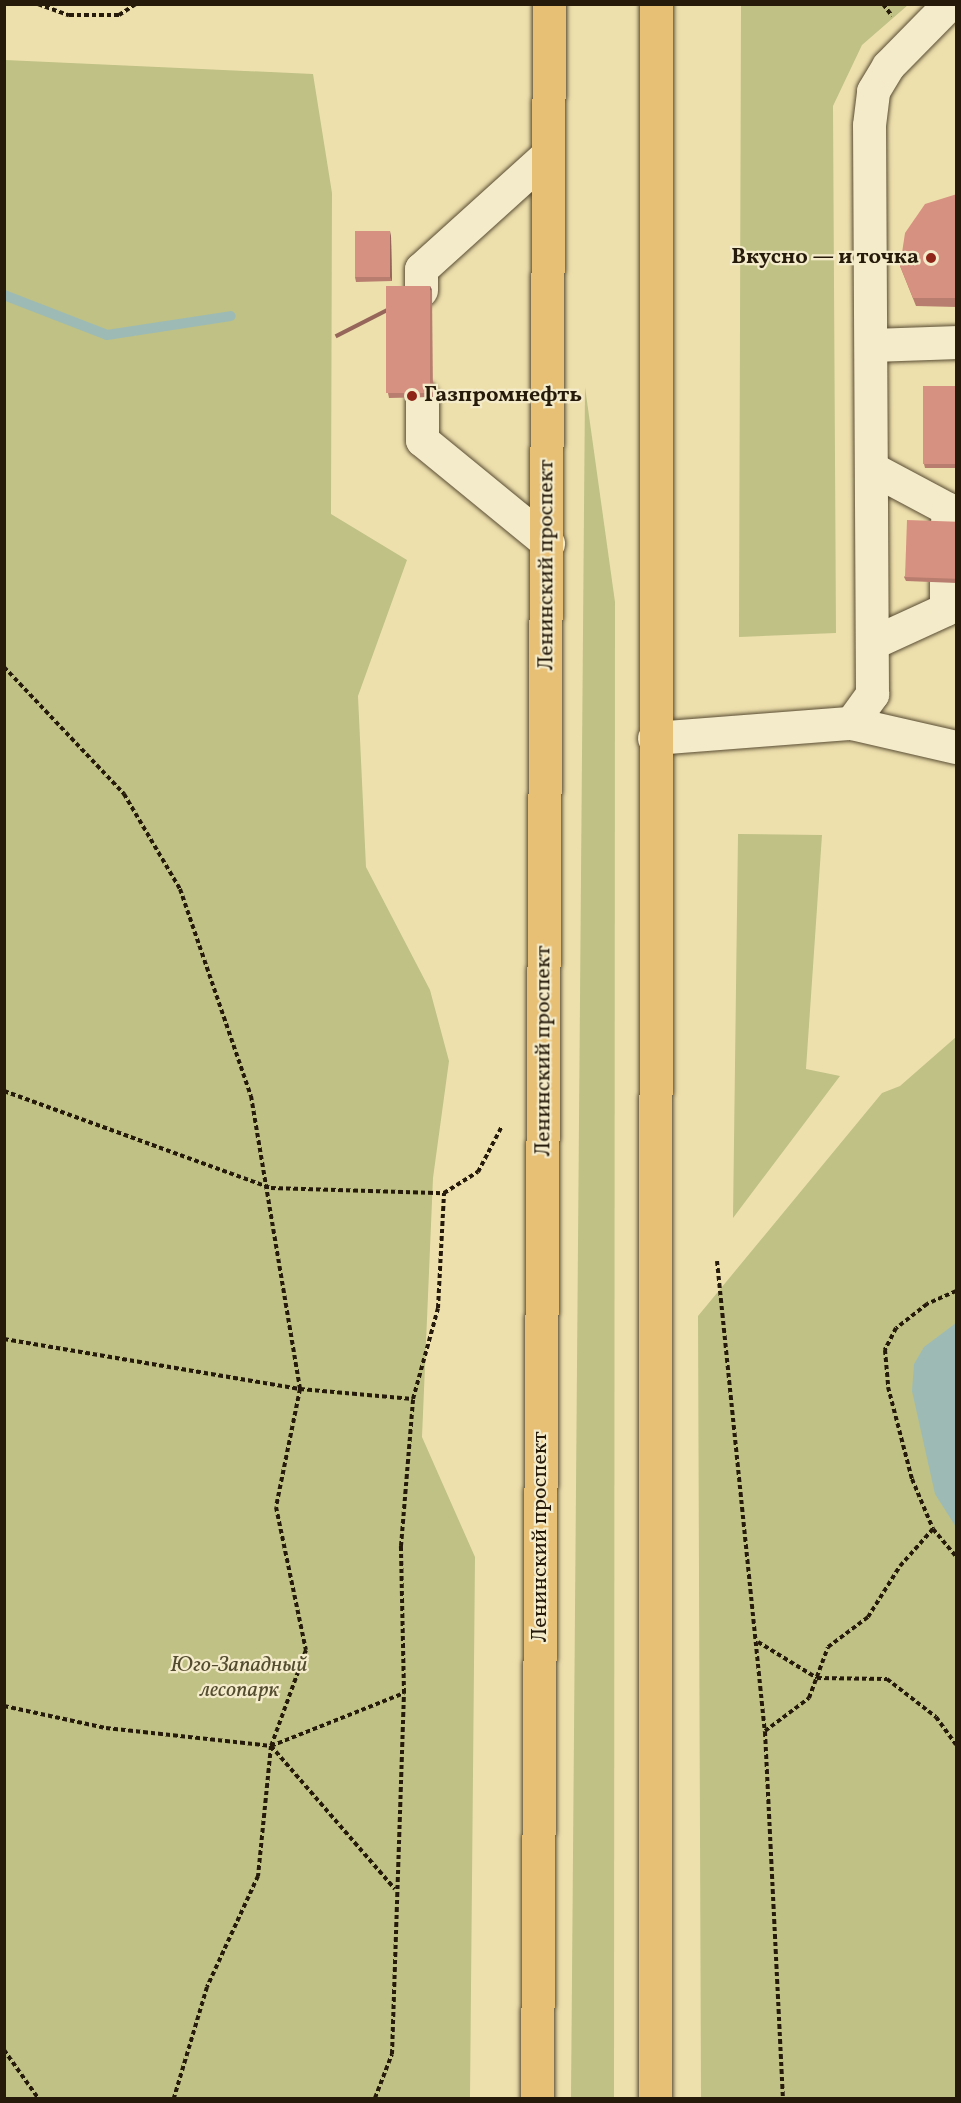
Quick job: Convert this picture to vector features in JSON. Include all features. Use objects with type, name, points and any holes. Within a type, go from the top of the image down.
[{"type":"main road","name":"Ленинский проспект","points":[[537,2098],[548,543],[545,158],[549,4]]},
{"type":"main road","points":[[655,2098],[659,1341],[654,738],[656,4]]},
{"type":"lane","points":[[851,723],[872,694],[874,345],[869,125],[873,91],[888,66],[949,4]]},
{"type":"lane","points":[[421,290],[421,269],[545,158]]},
{"type":"lane","points":[[874,345],[957,342]]},
{"type":"lane","points":[[422,397],[422,440],[548,543]]},
{"type":"lane","points":[[873,469],[948,509],[947,525]]},
{"type":"lane","points":[[872,643],[946,609],[946,582]]},
{"type":"lane","points":[[654,738],[851,723],[957,747]]},
{"type":"path","points":[[38,4],[69,15],[119,15],[136,4]]},
{"type":"path","points":[[4,667],[124,794],[180,890],[251,1096],[271,1188],[300,1389],[276,1507],[306,1650],[271,1746],[258,1876],[207,1987],[174,2098]]},
{"type":"path","points":[[4,1091],[271,1188],[444,1193],[478,1172],[501,1128]]},
{"type":"path","points":[[375,2098],[392,2054],[395,1890],[404,1693],[401,1546],[413,1399],[438,1308],[444,1193]]},
{"type":"path","points":[[717,1261],[758,1642],[765,1732],[783,2098]]},
{"type":"path","points":[[957,1291],[927,1304],[896,1328],[885,1350],[888,1387],[909,1468],[933,1528],[957,1556]]},
{"type":"path","points":[[4,1339],[300,1389],[413,1399]]},
{"type":"path","points":[[765,1732],[809,1698],[828,1647],[868,1617],[900,1566],[933,1528]]},
{"type":"path","points":[[758,1642],[817,1678],[887,1679],[936,1717],[957,1745]]},
{"type":"path","points":[[4,1706],[106,1728],[271,1746],[404,1693]]},
{"type":"path","points":[[271,1746],[395,1890]]},
{"type":"path","points":[[4,2049],[38,2098]]},
{"type":"green space","points":[[741,5],[908,5],[862,45],[833,106],[836,633],[739,637]]},
{"type":"green space","name":"Юго-Западный лесопарк","points":[[5,60],[313,74],[332,193],[331,514],[407,560],[358,696],[366,867],[430,990],[449,1061],[433,1178],[422,1437],[475,1557],[470,2098],[5,2098]]},
{"type":"green space","points":[[585,387],[615,602],[614,2098],[571,2098]]},
{"type":"green space","points":[[738,834],[822,835],[806,1069],[840,1076],[733,1218]]},
{"type":"green space","points":[[956,1037],[956,2098],[701,2098],[698,1316],[882,1093],[900,1086]]},
{"type":"water","points":[[956,1323],[956,1527],[935,1494],[912,1391],[914,1364],[924,1347]]},
{"type":"building","name":"Вкусно — и точка","points":[[957,194],[957,298],[913,298],[900,266],[905,233],[925,204]]},
{"type":"building","points":[[355,231],[390,231],[390,277],[355,277]]},
{"type":"building","points":[[386,286],[430,286],[430,393],[386,393]]},
{"type":"building","points":[[923,386],[956,386],[956,464],[923,464]]},
{"type":"building","points":[[907,520],[956,522],[955,579],[905,577]]},
{"type":"waterway","points":[[4,295],[107,335],[231,316]]},
{"type":"place","name":"Вкусно — и точка","points":[[931,258]]},
{"type":"place","name":"Газпромнефть","points":[[412,396]]}]
